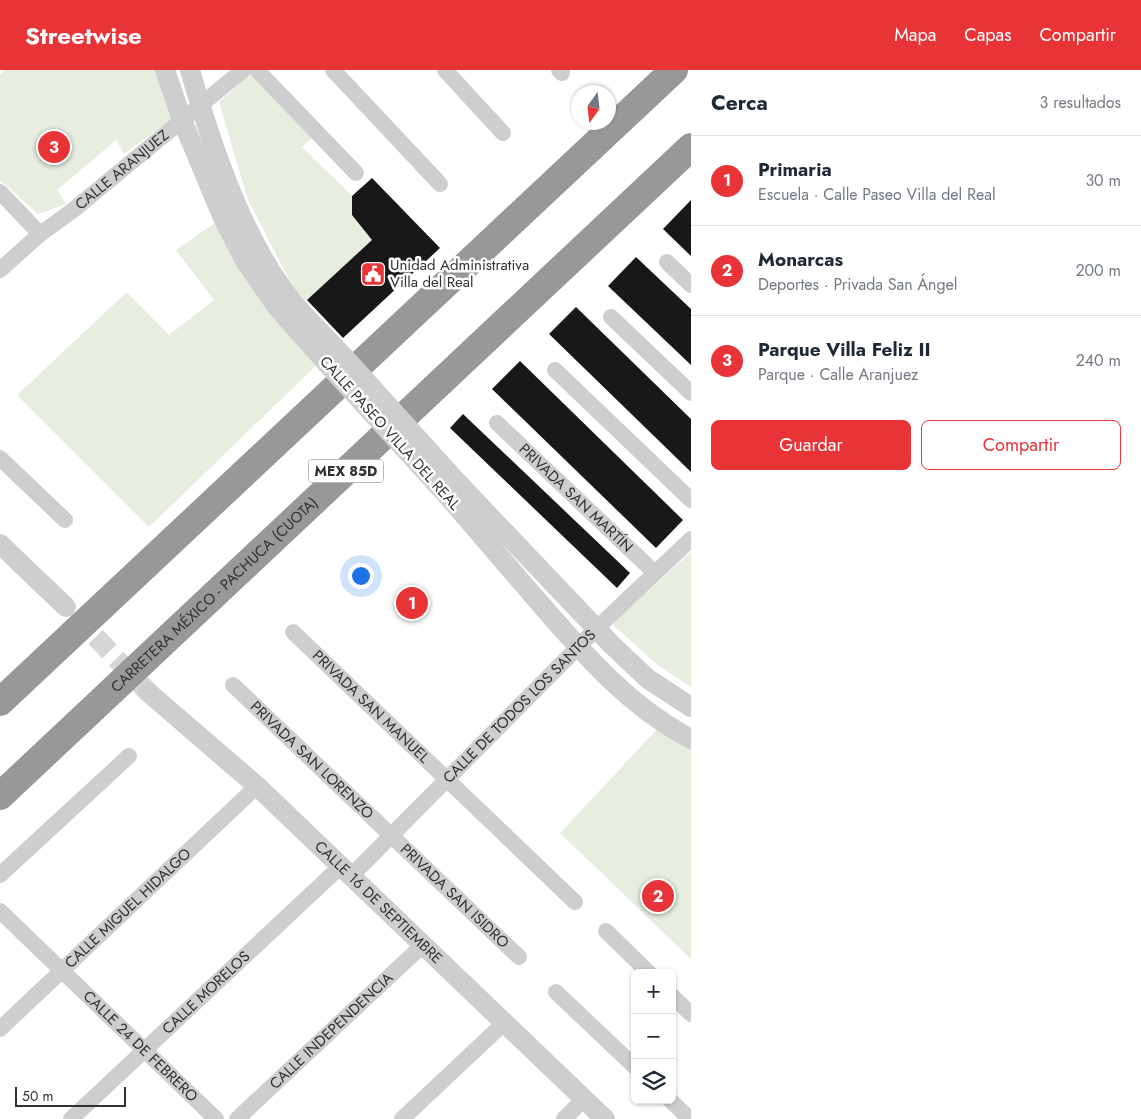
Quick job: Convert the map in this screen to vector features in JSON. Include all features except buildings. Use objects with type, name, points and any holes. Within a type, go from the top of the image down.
[{"type":"highway","points":[[0,702],[674,70]]},
{"type":"highway","name":"CARRETERA MÉXICO - PACHUCA (CUOTA)","points":[[0,796],[691,147]]},
{"type":"street","name":"CALLE PASEO VILLA DEL REAL","points":[[164,70],[182,120],[223,218],[245,261],[277,307],[338,363],[451,487],[648,679],[691,707]]},
{"type":"street","name":"CALLE PASEO VILLA DEL REAL","points":[[190,70],[200,105],[239,208],[256,246],[287,295],[338,363]]},
{"type":"street","name":"CALLE ARANJUEZ","points":[[0,270],[40,234],[72,211],[244,70]]},
{"type":"street","points":[[256,70],[356,173]]},
{"type":"street","points":[[333,70],[440,184]]},
{"type":"street","points":[[445,70],[503,133]]},
{"type":"street","points":[[0,192],[40,234]]},
{"type":"street","points":[[667,262],[691,285]]},
{"type":"street","points":[[611,317],[691,394]]},
{"type":"street","points":[[555,370],[691,500]]},
{"type":"street","name":"PRIVADA SAN MARTÍN","points":[[497,423],[654,572]]},
{"type":"street","points":[[0,458],[65,520]]},
{"type":"street","name":"CALLE PASEO VILLA DEL REAL","points":[[451,487],[578,647],[626,696],[662,724],[691,739]]},
{"type":"street","name":"CALLE DE TODOS LOS SANTOS","points":[[346,871],[391,836],[448,781],[597,628],[691,539]]},
{"type":"street","points":[[0,544],[66,606]]},
{"type":"street","name":"PRIVADA SAN MANUEL","points":[[293,632],[575,902]]},
{"type":"street","name":"PRIVADA SAN LORENZO","points":[[233,685],[391,836]]},
{"type":"street","name":"CALLE 16 DE SEPTIEMBRE","points":[[148,692],[257,786],[605,1119]]},
{"type":"street","points":[[0,876],[129,756]]},
{"type":"street","name":"CALLE MIGUEL HIDALGO","points":[[0,1030],[257,786]]},
{"type":"street","name":"PRIVADA SAN ISIDRO","points":[[391,836],[519,957]]},
{"type":"street","name":"CALLE MORELOS","points":[[71,1119],[144,1050],[346,871]]},
{"type":"street","name":"CALLE 24 DE FEBRERO","points":[[0,911],[216,1119]]},
{"type":"street","points":[[606,931],[645,969]]},
{"type":"street","name":"CALLE INDEPENDENCIA","points":[[238,1119],[424,944]]},
{"type":"street","points":[[556,992],[631,1063]]},
{"type":"street","points":[[676,1000],[691,1014]]},
{"type":"street","points":[[402,1119],[504,1023]]},
{"type":"street","points":[[564,1119],[584,1099]]},
{"type":"street","points":[[674,1104],[690,1119]]},
{"type":"shaded area","points":[[5,70],[155,70],[172,119],[124,154],[116,140],[57,190],[66,204],[38,214],[0,180],[0,75]]},
{"type":"shaded area","points":[[254,70],[315,135],[302,147],[352,196],[352,215],[372,240],[306,301],[293,287],[248,200],[219,102]]},
{"type":"shaded area","points":[[222,218],[323,359],[149,527],[17,395],[127,292],[169,335],[214,300],[176,250]]},
{"type":"shaded area","points":[[691,552],[691,687],[658,665],[612,624]]},
{"type":"shaded area","points":[[662,724],[691,740],[691,959],[560,833]]},
{"type":"tunnel","points":[[75,615],[148,692]]},
{"type":"place","name":"Parque Villa Feliz II","points":[[54,147]]},
{"type":"place","name":"Unidad Administrativa Villa del Real","points":[[373,274]]},
{"type":"place","name":"Primaria","points":[[412,603]]},
{"type":"place","name":"Monarcas","points":[[658,896]]}]
